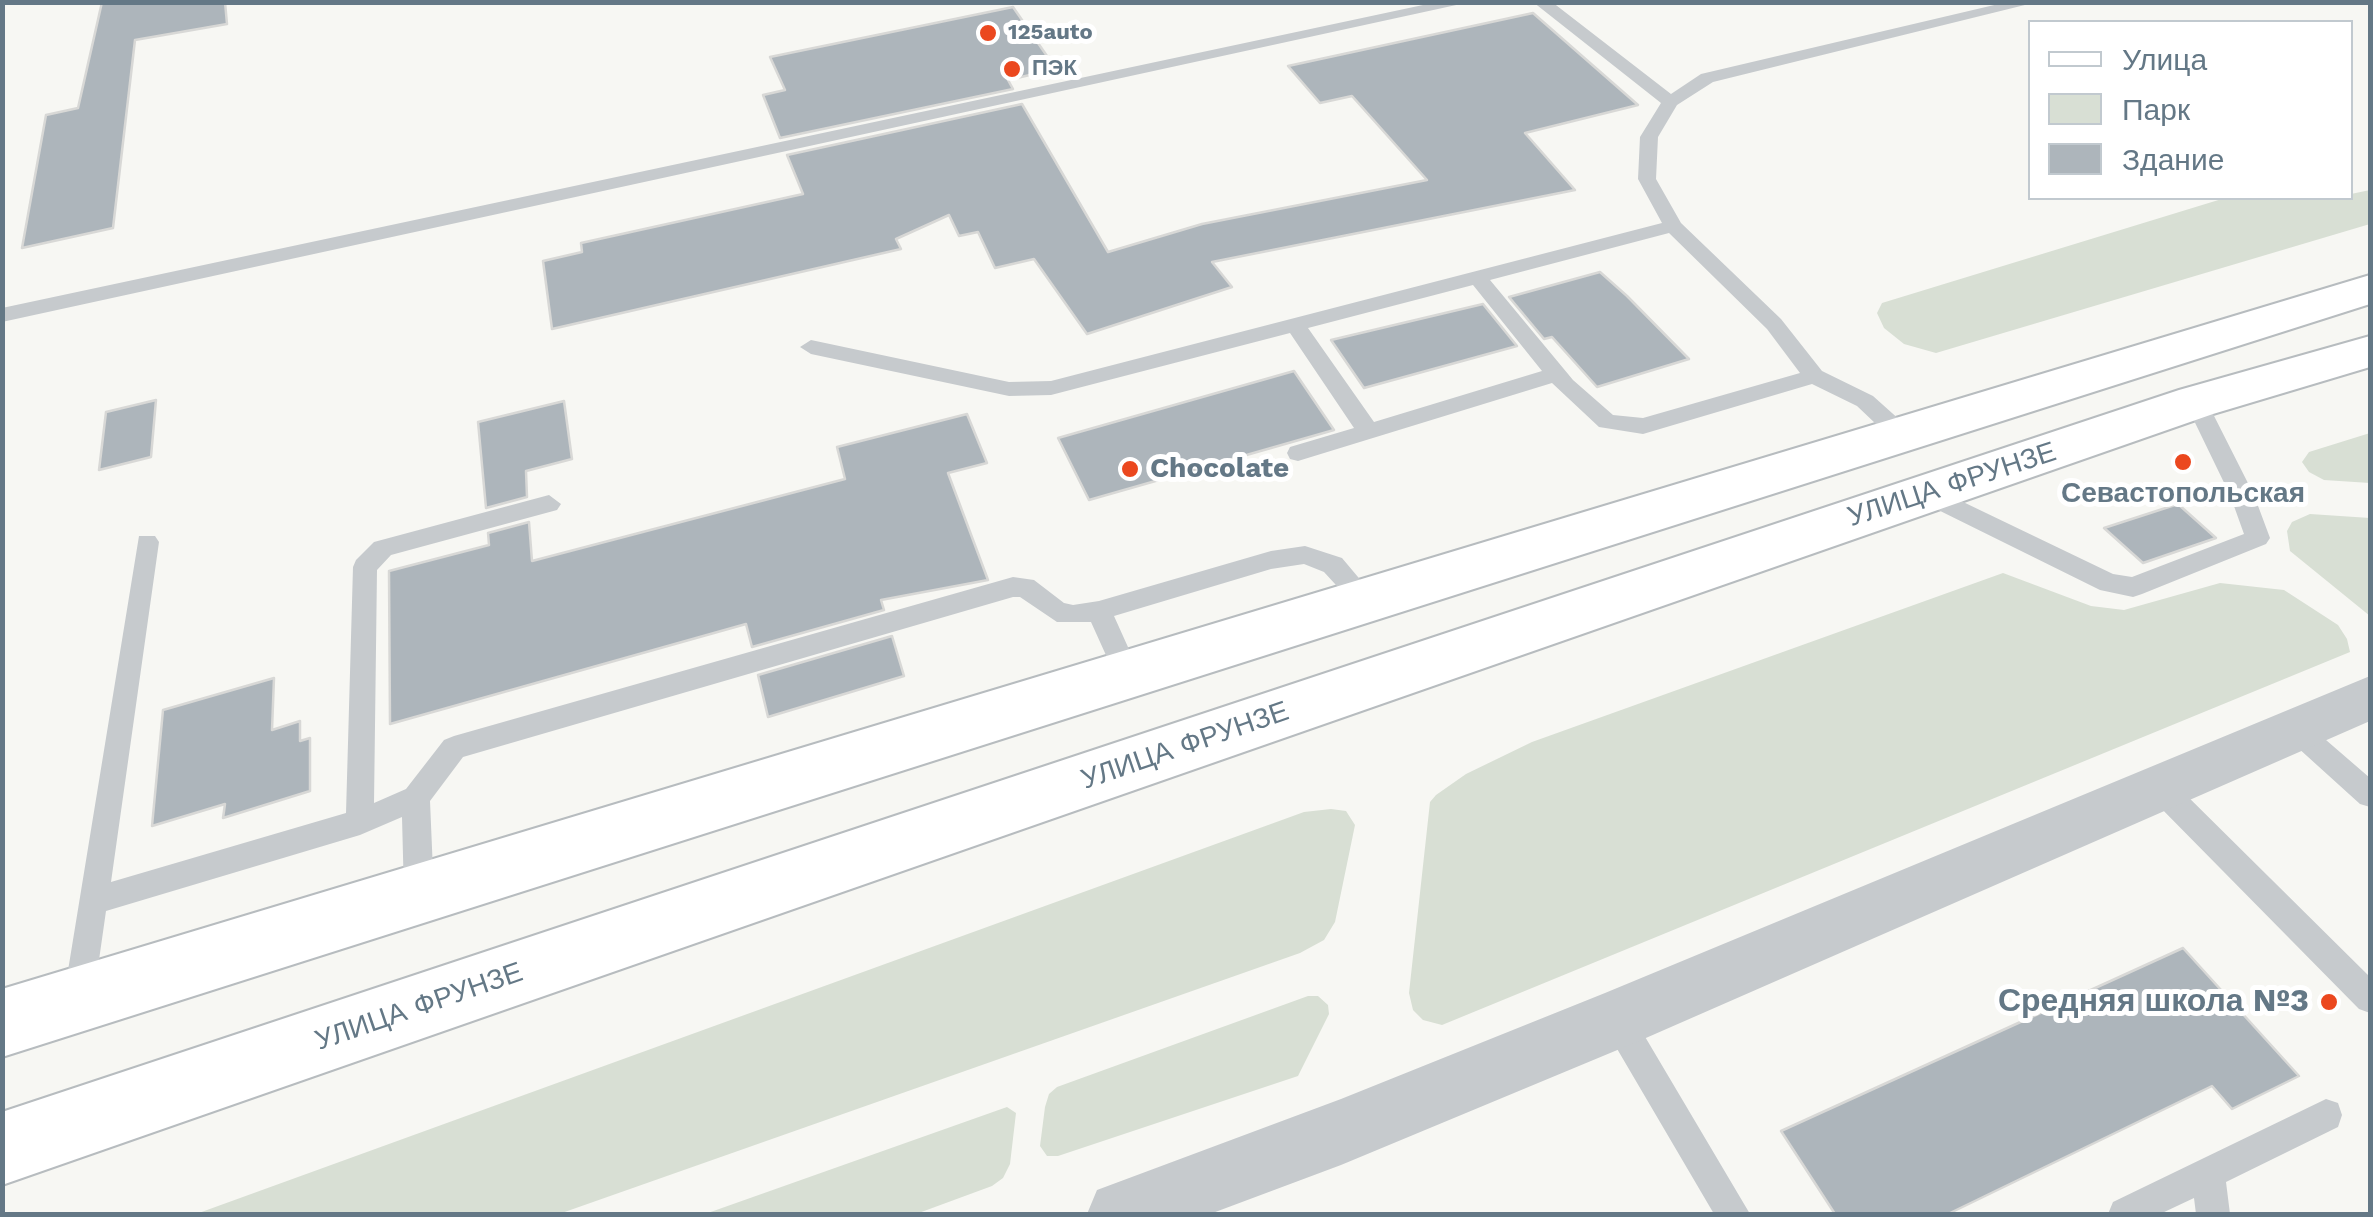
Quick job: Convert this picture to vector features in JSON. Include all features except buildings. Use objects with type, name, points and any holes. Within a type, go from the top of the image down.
[{"type":"main road","points":[[2,1023],[1904,436],[2370,288]]},
{"type":"main road","name":"УЛИЦА ФРУНЗЕ","points":[[2,1149],[2196,402],[2370,350]]},
{"type":"street","points":[[1121,1214],[1341,1132],[1617,1019],[2370,698]]},
{"type":"lane","points":[[2,315],[1462,2]]},
{"type":"lane","points":[[1541,2],[1670,102]]},
{"type":"lane","points":[[1904,436],[1865,400],[1814,376],[1774,324],[1673,226],[1647,179],[1650,137],[1670,102],[1707,78],[2029,2]]},
{"type":"lane","points":[[811,346],[1008,389],[1051,388],[1673,226]]},
{"type":"lane","points":[[1478,278],[1556,374],[1608,422],[1643,426],[1814,376]]},
{"type":"lane","points":[[1296,326],[1368,431]]},
{"type":"lane","points":[[1298,453],[1556,374]]},
{"type":"lane","points":[[1926,494],[2108,583],[2133,587],[2258,538],[2242,495],[2196,402]]},
{"type":"lane","points":[[360,822],[365,566],[383,548],[549,504]]},
{"type":"lane","points":[[78,1000],[147,542]]},
{"type":"lane","points":[[96,900],[360,822],[416,798],[454,748],[1014,587],[1025,587],[1057,612],[1072,616],[1270,560],[1305,554],[1333,565],[1367,602]]},
{"type":"lane","points":[[1098,611],[1128,676]]},
{"type":"lane","points":[[2295,729],[2370,795]]},
{"type":"lane","points":[[2160,788],[2370,998]]},
{"type":"lane","points":[[416,798],[419,895]]},
{"type":"lane","points":[[1617,1019],[1734,1214]]},
{"type":"lane","points":[[2125,1214],[2326,1114]]},
{"type":"lane","points":[[2208,1174],[2213,1214]]},
{"type":"green space","points":[[2370,190],[2370,224],[1936,353],[1904,344],[1884,328],[1877,313],[1882,303],[2218,200],[2353,200],[2353,194]]},
{"type":"green space","points":[[2370,433],[2370,483],[2324,480],[2309,472],[2302,462],[2309,452]]},
{"type":"green space","points":[[2310,514],[2370,518],[2370,616],[2290,551],[2287,531],[2292,522]]},
{"type":"green space","points":[[2003,573],[2091,606],[2124,610],[2220,583],[2284,590],[2338,625],[2350,652],[1442,1025],[1423,1020],[1413,1010],[1409,993],[1430,802],[1436,795],[1466,774],[1532,742]]},
{"type":"green space","points":[[1346,811],[1355,825],[1335,922],[1324,940],[1300,953],[559,1214],[196,1214],[1304,812]]},
{"type":"green space","points":[[1308,996],[1318,996],[1328,1005],[1329,1014],[1298,1076],[1058,1156],[1047,1156],[1040,1146],[1045,1107],[1049,1094],[1057,1087]]},
{"type":"green space","points":[[1007,1107],[1016,1113],[1010,1164],[1003,1178],[992,1186],[916,1214],[705,1214]]},
{"type":"place","name":"125auto","points":[[988,33]]},
{"type":"place","name":"ПЭК","points":[[1012,69]]},
{"type":"place","name":"Севастопольская","points":[[2183,462]]},
{"type":"place","name":"Chocolate","points":[[1130,469]]},
{"type":"place","name":"Средняя школа №3","points":[[2329,1002]]}]
